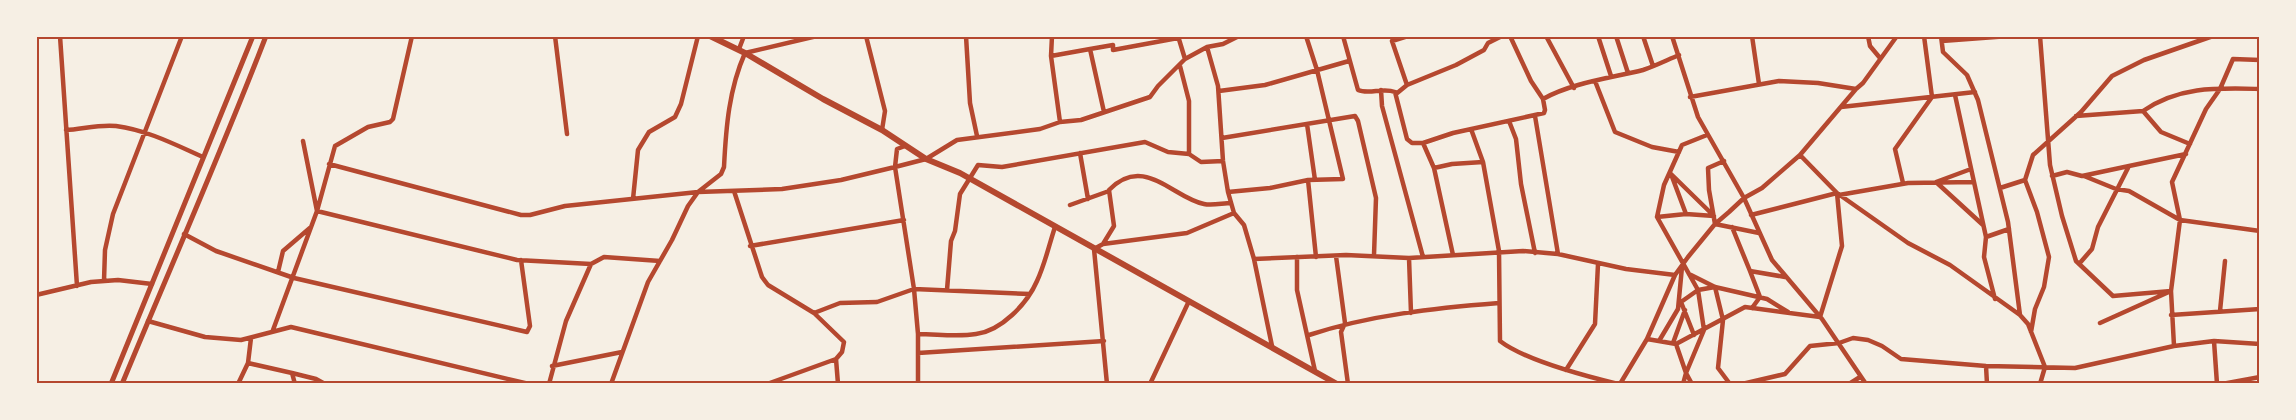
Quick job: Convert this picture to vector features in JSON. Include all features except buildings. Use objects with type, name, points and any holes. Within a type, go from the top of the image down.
[{"type":"main road","points":[[710,36],[739,49],[823,99],[882,130],[926,159],[968,178],[1337,384]]},
{"type":"street","points":[[60,36],[77,286]]},
{"type":"street","points":[[104,281],[105,250],[113,214],[182,36]]},
{"type":"street","points":[[111,384],[253,36]]},
{"type":"street","points":[[122,384],[239,106],[266,36]]},
{"type":"street","points":[[273,330],[294,278],[317,212],[334,146],[368,127],[390,122],[393,119],[412,36]]},
{"type":"street","points":[[555,36],[567,134]]},
{"type":"street","points":[[633,199],[638,150],[648,132],[675,117],[681,104],[698,36]]},
{"type":"street","points":[[739,49],[744,36]]},
{"type":"street","points":[[611,384],[648,282],[688,206],[698,192],[717,178],[724,167],[727,116],[736,72],[745,53],[817,36]]},
{"type":"street","points":[[866,36],[885,111],[882,130]]},
{"type":"street","points":[[966,36],[970,103],[977,136]]},
{"type":"street","points":[[1052,36],[1051,56],[1060,122]]},
{"type":"street","points":[[329,164],[521,215],[530,215],[565,206],[698,192],[782,189],[831,182],[896,168],[926,159],[957,140],[1040,129],[1060,122],[1081,120],[1150,97],[1158,86],[1185,59],[1206,47],[1223,44],[1238,36]]},
{"type":"street","points":[[1228,192],[1270,188],[1308,180],[1339,180],[1343,176],[1317,70],[1306,36]]},
{"type":"street","points":[[1343,36],[1358,90],[1364,92],[1392,90],[1396,94],[1407,139],[1412,142],[1423,143],[1471,128],[1535,116],[1545,112],[1542,99],[1531,81],[1510,36]]},
{"type":"street","points":[[1407,85],[1391,39],[1408,36]]},
{"type":"street","points":[[1396,94],[1407,85],[1456,65],[1485,49],[1488,43],[1502,36]]},
{"type":"street","points":[[1546,36],[1574,88]]},
{"type":"street","points":[[1598,36],[1611,76]]},
{"type":"street","points":[[1616,36],[1628,73]]},
{"type":"street","points":[[1643,36],[1653,66]]},
{"type":"street","points":[[1672,36],[1690,97],[1707,135],[1744,198],[1772,260],[1820,317],[1866,384]]},
{"type":"street","points":[[1752,36],[1759,84]]},
{"type":"street","points":[[1868,36],[1870,46],[1880,58]]},
{"type":"street","points":[[1471,128],[1483,162],[1498,251],[1500,341],[1566,370],[1619,384],[1647,339],[1675,275],[1682,265],[1715,224],[1744,198],[1762,188],[1800,155],[1863,83],[1897,36]]},
{"type":"street","points":[[1903,184],[1895,149],[1932,97],[1924,36]]},
{"type":"street","points":[[2009,36],[1942,39],[1943,52],[1966,75],[1975,92],[2009,229],[2020,315]]},
{"type":"street","points":[[2040,36],[2052,176],[2076,261],[2113,296],[2171,292]]},
{"type":"street","points":[[2031,332],[2035,309],[2044,287],[2049,257],[2037,212],[2025,180],[2034,155],[2076,116],[2112,76],[2144,60],[2213,36]]},
{"type":"street","points":[[1051,56],[1113,45],[1113,50],[1178,37],[1185,59]]},
{"type":"street","points":[[1206,47],[1215,69],[1219,91],[1222,161],[1228,192],[1234,212],[1244,225],[1254,259],[1272,346]]},
{"type":"street","points":[[1090,50],[1104,112]]},
{"type":"street","points":[[1542,99],[1561,89],[1574,88],[1611,76],[1653,66],[1679,55]]},
{"type":"street","points":[[2174,346],[2171,292],[2180,220],[2172,182],[2206,109],[2220,89],[2233,60],[2260,60]]},
{"type":"street","points":[[1219,91],[1265,85],[1349,61]]},
{"type":"street","points":[[1180,66],[1189,101],[1189,154]]},
{"type":"street","points":[[1595,81],[1614,132],[1652,147],[1679,152]]},
{"type":"street","points":[[1690,97],[1759,84],[1793,82],[1856,89]]},
{"type":"street","points":[[2076,116],[2143,111],[2161,98],[2183,92],[2220,89],[2260,89]]},
{"type":"street","points":[[1381,90],[1382,106],[1424,257]]},
{"type":"street","points":[[1841,107],[1975,92]]},
{"type":"street","points":[[1954,95],[1984,226],[1986,237],[1984,257],[1995,299]]},
{"type":"street","points":[[2143,111],[2161,132],[2190,144]]},
{"type":"street","points":[[1222,138],[1355,116],[1358,121],[1376,198],[1374,256]]},
{"type":"street","points":[[1535,116],[1558,254]]},
{"type":"street","points":[[1508,121],[1516,139],[1521,184],[1534,253]]},
{"type":"street","points":[[1307,124],[1315,180]]},
{"type":"street","points":[[66,130],[114,126],[145,133],[203,157]]},
{"type":"street","points":[[1683,384],[1704,330],[1698,290],[1682,265],[1657,217],[1664,185],[1682,145],[1707,135]]},
{"type":"street","points":[[303,141],[317,212]]},
{"type":"street","points":[[947,290],[950,241],[955,231],[960,194],[968,178],[978,165],[1002,167],[1145,142],[1168,152],[1189,154],[1201,162],[1222,161]]},
{"type":"street","points":[[1423,143],[1434,168],[1453,255]]},
{"type":"street","points":[[905,146],[897,149],[896,168],[914,289],[918,334],[918,384]]},
{"type":"street","points":[[1080,153],[1088,199]]},
{"type":"street","points":[[2082,176],[2186,154]]},
{"type":"street","points":[[1800,155],[1838,194],[1908,243],[1950,265],[1995,299],[2020,315],[2031,332],[2045,367],[2040,384]]},
{"type":"street","points":[[1715,224],[1709,190],[1708,168],[1724,161]]},
{"type":"street","points":[[1434,168],[1452,164],[1483,162]]},
{"type":"street","points":[[2079,264],[2092,249],[2098,227],[2129,166]]},
{"type":"street","points":[[1936,182],[1971,169]]},
{"type":"street","points":[[1670,172],[1686,214]]},
{"type":"street","points":[[1670,172],[1714,216]]},
{"type":"street","points":[[2052,176],[2067,172],[2129,192],[2180,220],[2260,231]]},
{"type":"street","points":[[1070,205],[1109,191],[1116,182],[1129,178],[1145,177],[1160,181],[1182,195],[1204,204],[1231,203]]},
{"type":"street","points":[[1308,180],[1316,257]]},
{"type":"street","points":[[2000,188],[2025,180]]},
{"type":"street","points":[[1936,182],[1984,226]]},
{"type":"street","points":[[1751,215],[1838,194],[1903,184],[1974,182]]},
{"type":"street","points":[[734,190],[750,246],[762,278],[768,285],[814,313],[842,338],[842,352],[836,359],[767,384]]},
{"type":"street","points":[[1103,244],[1114,226],[1109,191]]},
{"type":"street","points":[[1820,317],[1842,246],[1838,194]]},
{"type":"street","points":[[317,212],[521,260],[591,264],[604,257],[660,261]]},
{"type":"street","points":[[1107,384],[1094,249],[1103,244],[1187,234],[1234,212]]},
{"type":"street","points":[[1657,217],[1686,214],[1714,216]]},
{"type":"street","points":[[750,246],[904,220]]},
{"type":"street","points":[[1715,224],[1759,233]]},
{"type":"street","points":[[278,272],[284,251],[312,226]]},
{"type":"street","points":[[918,334],[976,334],[990,331],[1003,323],[1030,294],[1037,282],[1055,227]]},
{"type":"street","points":[[1732,227],[1760,297]]},
{"type":"street","points":[[1986,237],[2009,229]]},
{"type":"street","points":[[184,234],[216,251],[294,278],[527,332],[530,326],[521,260]]},
{"type":"street","points":[[1254,259],[1336,256],[1409,258],[1498,251],[1558,254],[1598,264],[1675,275]]},
{"type":"street","points":[[1336,256],[1344,323],[1341,332],[1348,384]]},
{"type":"street","points":[[1297,257],[1298,290],[1309,334],[1315,371]]},
{"type":"street","points":[[1409,258],[1411,313]]},
{"type":"street","points":[[2220,312],[2225,261]]},
{"type":"street","points":[[548,384],[566,321],[591,264]]},
{"type":"street","points":[[1566,370],[1595,324],[1598,264]]},
{"type":"street","points":[[1659,341],[1678,309],[1682,265]]},
{"type":"street","points":[[1750,271],[1785,277]]},
{"type":"street","points":[[1688,274],[1716,287],[1760,297],[1791,313]]},
{"type":"street","points":[[36,296],[104,281],[152,284]]},
{"type":"street","points":[[1680,300],[1698,290],[1716,287]]},
{"type":"street","points":[[1716,287],[1723,320],[1718,368],[1730,384]]},
{"type":"street","points":[[814,313],[840,303],[877,302],[914,289],[1030,294]]},
{"type":"street","points":[[2100,323],[2171,292]]},
{"type":"street","points":[[1752,308],[1760,297]]},
{"type":"street","points":[[1680,300],[1694,335]]},
{"type":"street","points":[[1150,384],[1189,301]]},
{"type":"street","points":[[1309,334],[1344,323],[1499,303]]},
{"type":"street","points":[[1647,339],[1674,344],[1745,307],[1820,317]]},
{"type":"street","points":[[2171,315],[2260,309]]},
{"type":"street","points":[[1685,310],[1674,344],[1692,384]]},
{"type":"street","points":[[148,320],[205,337],[241,340],[273,330],[291,327],[466,371],[529,384]]},
{"type":"street","points":[[238,384],[248,363],[252,338]]},
{"type":"street","points":[[1742,384],[1784,374],[1810,346],[1838,343],[1853,338],[1868,340],[1882,346],[1901,359],[1986,366],[2074,368],[2174,346],[2214,341],[2260,344]]},
{"type":"street","points":[[918,353],[1104,341]]},
{"type":"street","points":[[2214,341],[2217,384]]},
{"type":"street","points":[[552,366],[622,352]]},
{"type":"street","points":[[836,359],[838,384]]},
{"type":"street","points":[[248,363],[316,379],[325,384]]},
{"type":"street","points":[[1986,366],[1987,384]]},
{"type":"street","points":[[292,373],[295,384]]},
{"type":"street","points":[[1849,384],[1860,377]]},
{"type":"street","points":[[2222,384],[2260,377]]}]
